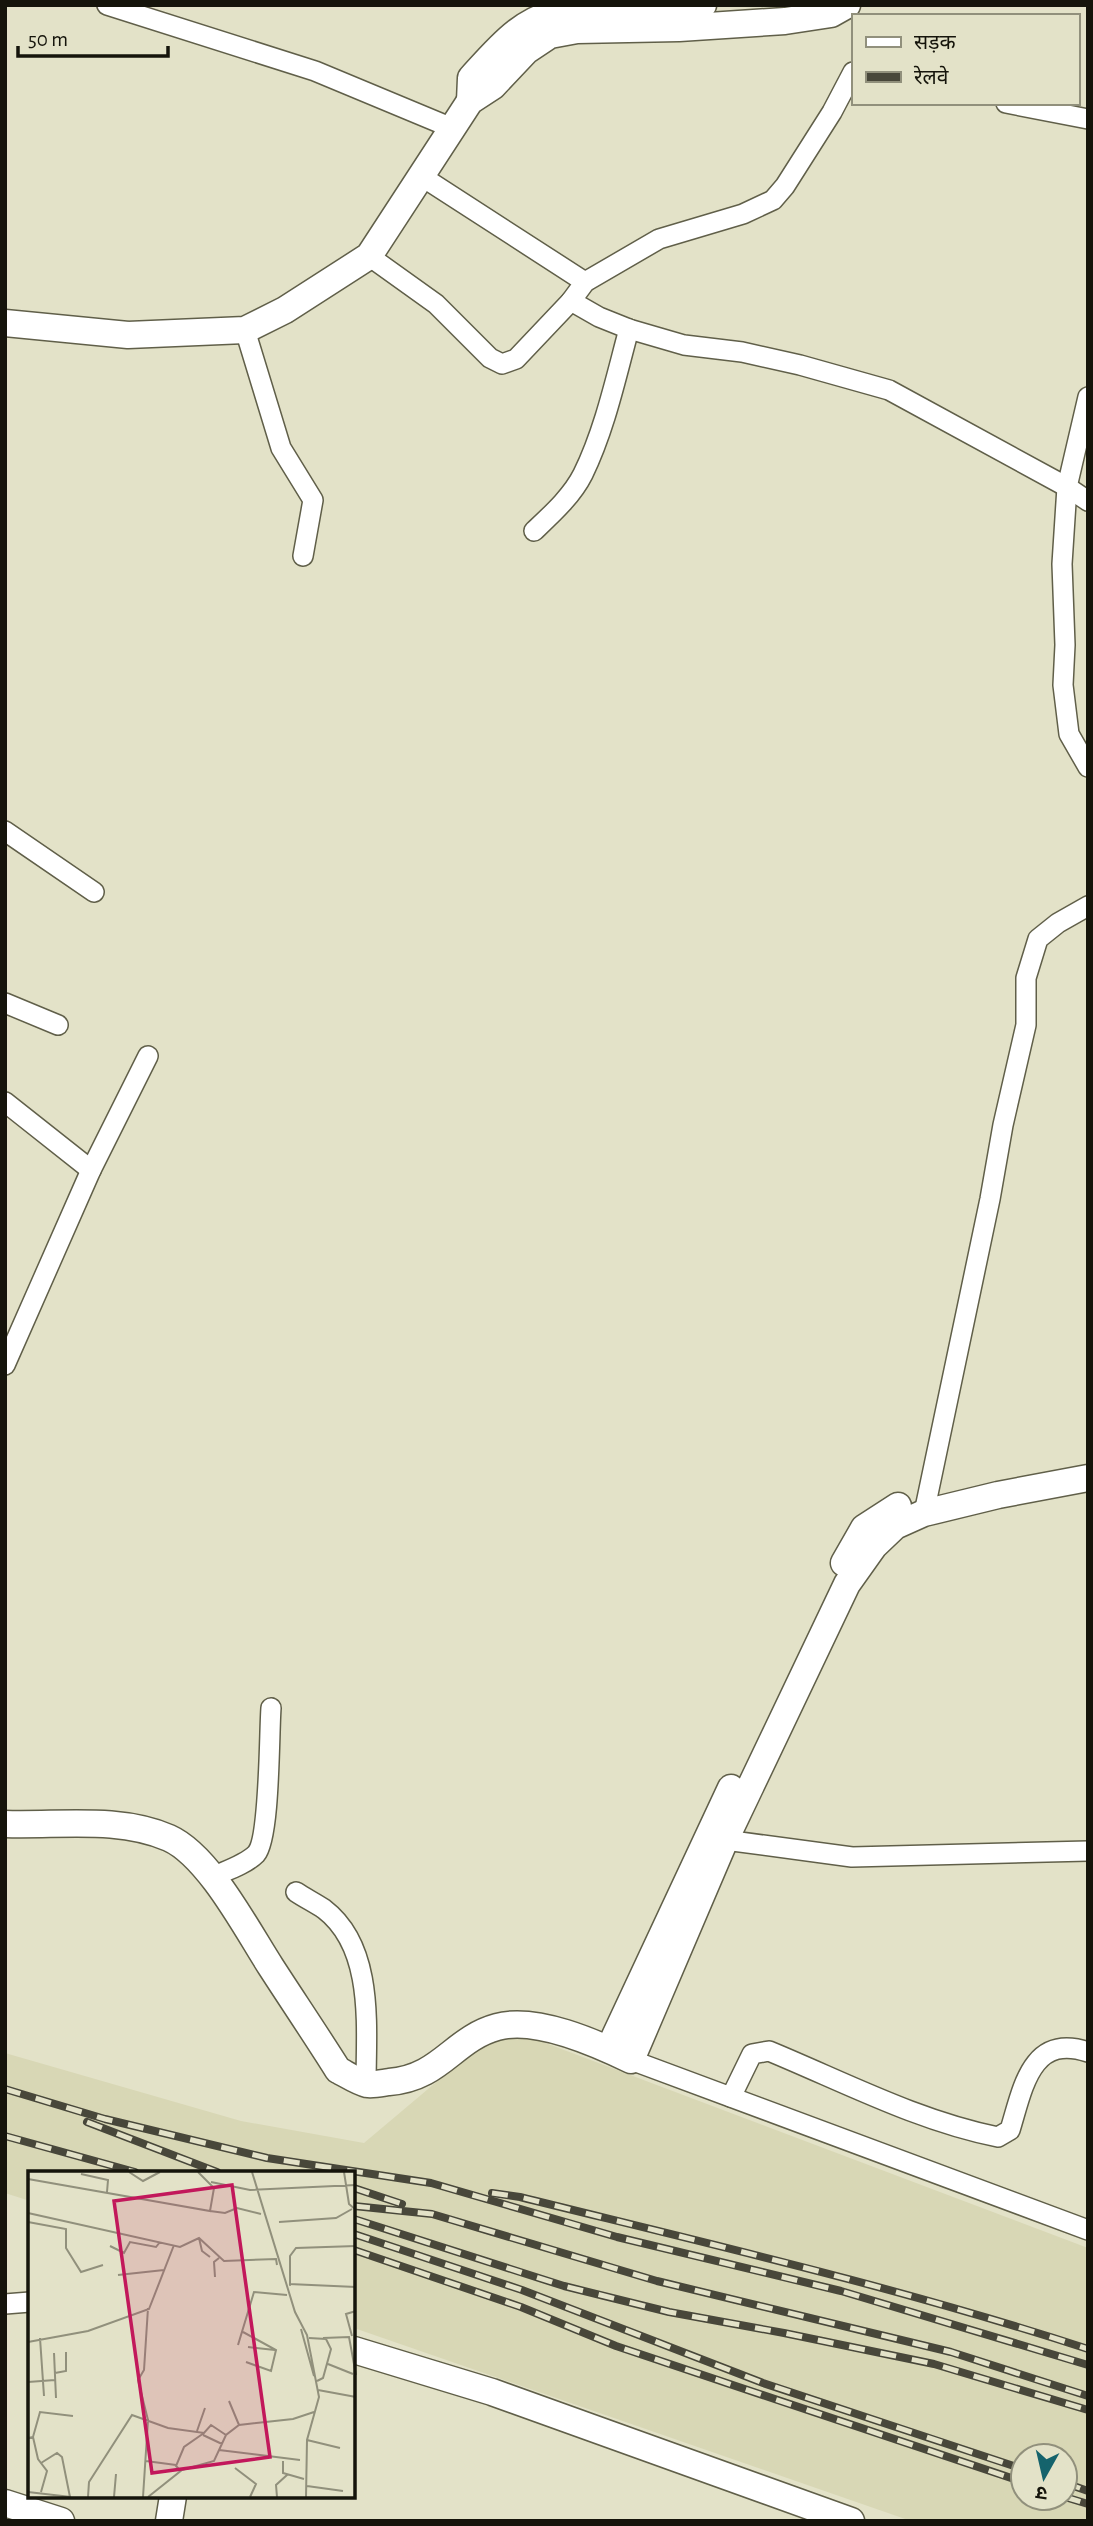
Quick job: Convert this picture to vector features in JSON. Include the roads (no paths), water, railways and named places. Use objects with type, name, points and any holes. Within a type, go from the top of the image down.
[{"type":"street","points":[[107,5],[162,12],[453,128]]},
{"type":"street","points":[[470,101],[471,78],[516,31],[545,14],[566,10],[703,5]]},
{"type":"street","points":[[5,323],[128,335],[245,330],[285,310],[369,256],[470,101],[493,86],[526,51],[550,35],[577,30],[679,28],[785,21],[831,14],[848,5]]},
{"type":"street","points":[[369,256],[436,304],[490,358],[502,364],[516,359],[571,301],[585,282],[659,239],[743,214],[773,200],[832,113],[852,74]]},
{"type":"street","points":[[1016,105],[1088,119]]},
{"type":"street","points":[[421,176],[585,282]]},
{"type":"street","points":[[571,301],[599,317],[629,329],[684,345],[742,352],[889,390],[1088,500]]},
{"type":"street","points":[[534,531],[564,503],[583,475],[606,412],[629,329]]},
{"type":"street","points":[[245,330],[281,448],[313,500],[303,556]]},
{"type":"street","points":[[1088,397],[1067,487],[1062,564],[1065,645],[1063,685],[1069,734],[1088,767]]},
{"type":"street","points":[[5,831],[94,892]]},
{"type":"street","points":[[926,1503],[1003,1125],[1026,1026],[1026,978],[1031,959],[1038,939],[1058,923],[1088,906]]},
{"type":"street","points":[[5,1003],[58,1025]]},
{"type":"street","points":[[5,1365],[91,1170],[148,1056]]},
{"type":"street","points":[[5,1102],[91,1170]]},
{"type":"street","points":[[620,2055],[847,1584],[874,1546],[926,1503],[1088,1461]]},
{"type":"street","points":[[620,2055],[714,1822],[864,1528],[896,1507],[998,1495],[1088,1478]]},
{"type":"street","points":[[212,1877],[250,1859],[258,1852],[266,1816],[271,1708]]},
{"type":"street","points":[[5,1824],[91,1823],[142,1830],[170,1839],[191,1852],[212,1877],[338,2070],[366,2084],[408,2081],[433,2068],[473,2036],[498,2026],[520,2025],[549,2029],[1088,2230]]},
{"type":"street","points":[[725,1840],[852,1857],[1088,1851]]},
{"type":"street","points":[[296,1892],[326,1910],[343,1931],[360,1965],[365,1995],[366,2084]]},
{"type":"street","points":[[731,2097],[751,2054],[769,2051],[920,2115],[998,2137],[1010,2130],[1024,2085],[1041,2055],[1072,2046],[1088,2052]]},
{"type":"street","points":[[5,2304],[28,2302]]},
{"type":"street","points":[[355,2350],[492,2392],[851,2521]]},
{"type":"street","points":[[169,2521],[173,2498]]},
{"type":"street","points":[[5,2503],[61,2521]]},
{"type":"railway","points":[[5,2089],[105,2119],[267,2158],[352,2171]]},
{"type":"railway","points":[[87,2122],[214,2171]]},
{"type":"railway","points":[[5,2136],[131,2171]]},
{"type":"railway","points":[[355,2171],[431,2183],[617,2237],[841,2291],[1088,2365]]},
{"type":"railway","points":[[355,2188],[402,2204]]},
{"type":"railway","points":[[492,2193],[520,2197],[805,2268],[947,2306],[1088,2349]]},
{"type":"railway","points":[[355,2206],[432,2214],[657,2281],[951,2352],[1088,2396]]},
{"type":"railway","points":[[355,2219],[564,2286],[669,2312],[934,2364],[1088,2410]]},
{"type":"railway","points":[[355,2234],[522,2290],[763,2383],[1009,2464]]},
{"type":"railway","points":[[355,2250],[521,2307],[616,2346],[1009,2477]]},
{"type":"railway","points":[[1079,2488],[1088,2491]]},
{"type":"railway","points":[[1079,2501],[1088,2504]]}]
